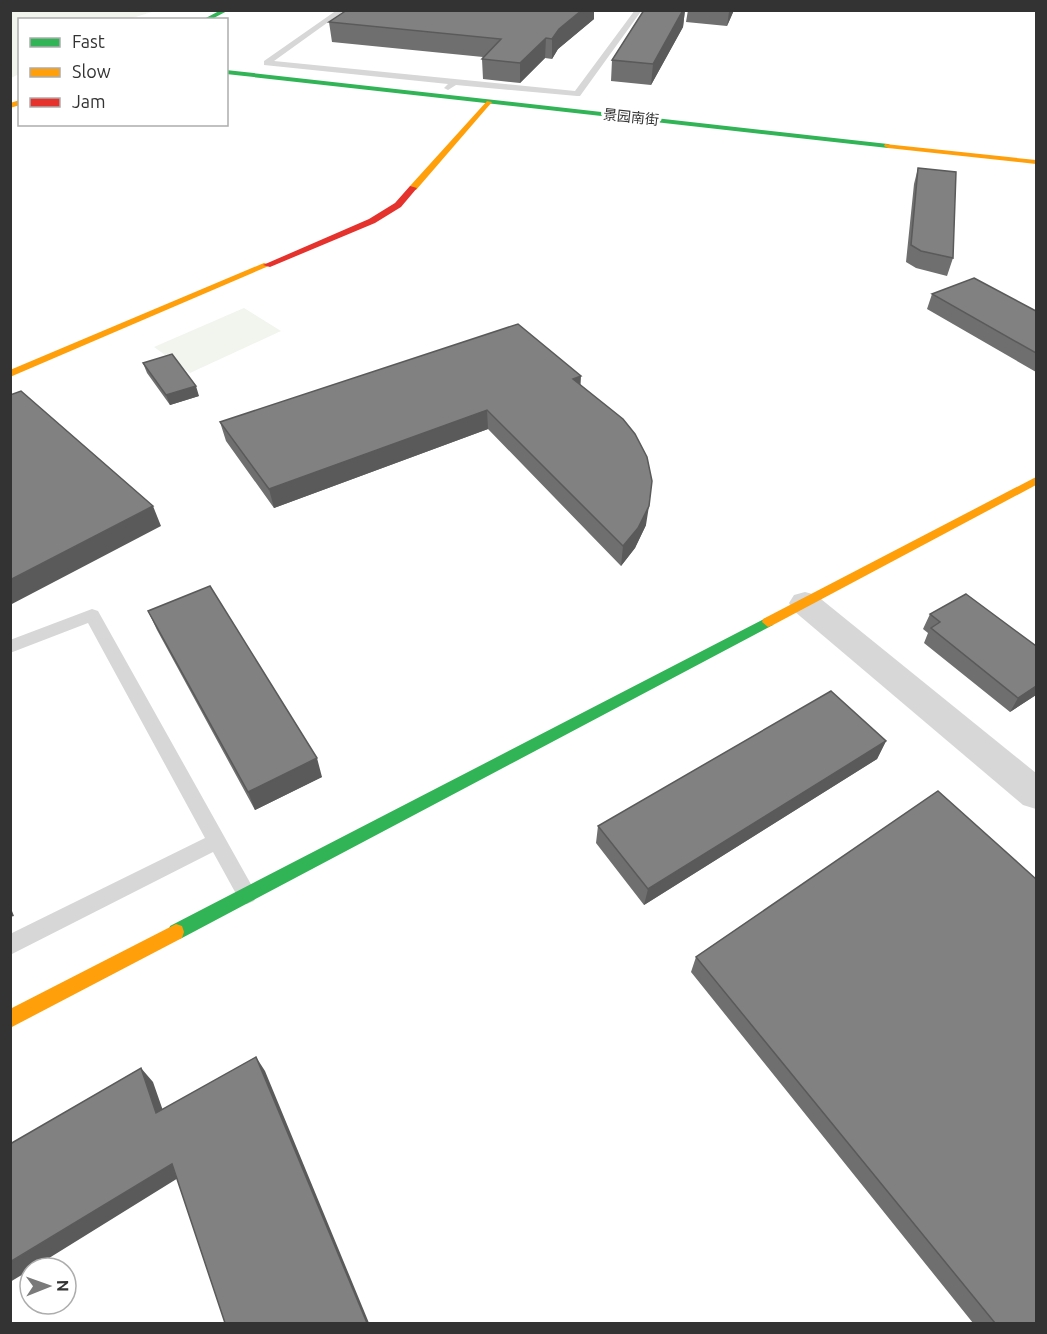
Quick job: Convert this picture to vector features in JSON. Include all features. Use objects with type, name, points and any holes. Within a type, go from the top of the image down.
[{"type":"street","points":[[200,15],[233,12]]},
{"type":"street","name":"景园南街","points":[[228,72],[1036,162]]},
{"type":"street","points":[[10,374],[372,221],[398,205],[489,102]]},
{"type":"street","points":[[10,1019],[1036,481]]},
{"type":"street","points":[[805,603],[1036,794]]},
{"type":"lane","points":[[340,11],[267,63],[578,94],[639,10]]},
{"type":"lane","points":[[440,97],[454,82]]},
{"type":"lane","points":[[10,647],[92,615],[247,895]]},
{"type":"lane","points":[[10,945],[217,841]]},
{"type":"shaded area","points":[[11,10],[155,10],[132,18],[18,18],[18,74],[11,78]]},
{"type":"shaded area","points":[[244,308],[281,331],[190,373],[154,347]]},
{"type":"building","points":[[347,10],[582,10],[559,29],[552,39],[546,38],[520,63],[482,59],[501,39],[329,22]]},
{"type":"building","points":[[644,10],[683,10],[653,64],[612,60]]},
{"type":"building","points":[[918,168],[956,172],[953,258],[921,251],[911,245]]},
{"type":"building","points":[[974,278],[1036,311],[1036,353],[932,294]]},
{"type":"building","points":[[518,324],[581,376],[573,379],[623,419],[635,434],[647,457],[652,481],[649,506],[638,528],[623,546],[487,410],[269,489],[220,422]]},
{"type":"building","points":[[172,354],[196,386],[166,395],[143,363]]},
{"type":"building","points":[[21,391],[153,506],[10,580],[10,395]]},
{"type":"building","points":[[210,586],[317,758],[248,792],[148,611]]},
{"type":"building","points":[[966,594],[1036,646],[1036,686],[1018,698],[931,628],[940,622],[930,614]]},
{"type":"building","points":[[831,691],[886,741],[648,889],[598,826]]},
{"type":"building","points":[[938,791],[1036,879],[1036,1323],[995,1323],[696,957]]},
{"type":"building","points":[[256,1057],[367,1323],[225,1323],[172,1164],[10,1262],[10,1144],[141,1068],[156,1113]]},
{"type":"traffic: fast","points":[[209,18],[227,10]]},
{"type":"traffic: fast","points":[[228,72],[888,146]]},
{"type":"traffic: fast","points":[[176,932],[768,622]]},
{"type":"traffic: slow","points":[[413,188],[489,102]]},
{"type":"traffic: slow","points":[[10,106],[18,103]]},
{"type":"traffic: slow","points":[[888,146],[1036,162]]},
{"type":"traffic: slow","points":[[10,374],[267,265]]},
{"type":"traffic: slow","points":[[768,622],[1036,481]]},
{"type":"traffic: slow","points":[[10,1019],[176,932]]},
{"type":"traffic: jam","points":[[267,265],[372,221],[398,205],[413,188]]}]
